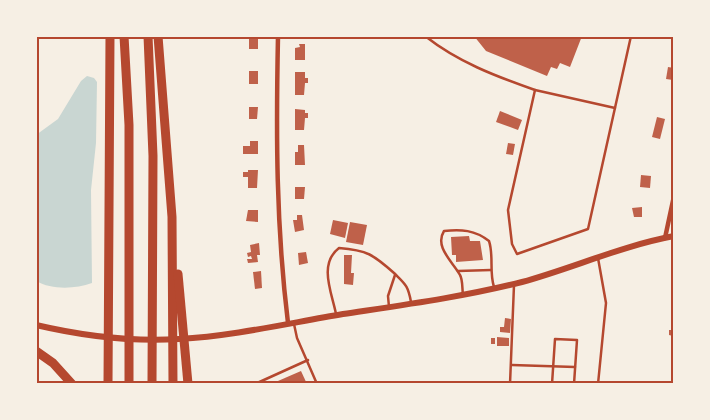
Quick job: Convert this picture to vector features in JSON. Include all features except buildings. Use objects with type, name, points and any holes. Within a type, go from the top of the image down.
[{"type":"highway","points":[[108,384],[110,36]]},
{"type":"highway","points":[[124,36],[130,145],[129,384]]},
{"type":"highway","points":[[148,36],[153,156],[152,384]]},
{"type":"highway","points":[[158,36],[188,384]]},
{"type":"highway","points":[[170,189],[173,384]]},
{"type":"highway","points":[[36,351],[53,363],[72,384]]},
{"type":"main road","points":[[36,325],[85,335],[137,340],[204,337],[463,295],[514,284],[598,256],[674,236]]},
{"type":"street","points":[[278,36],[276,186],[282,269],[291,323]]},
{"type":"street","points":[[665,238],[674,196]]},
{"type":"lane","points":[[425,36],[448,53],[489,74],[534,90],[615,108]]},
{"type":"lane","points":[[534,90],[508,210],[512,244],[516,254],[588,229],[631,36]]},
{"type":"lane","points":[[463,295],[460,275],[447,257],[443,247],[441,240],[444,231],[462,229],[489,241],[494,288]]},
{"type":"lane","points":[[336,316],[328,266],[330,258],[339,248],[357,249],[371,253],[384,262],[395,275],[401,278],[408,288],[412,303]]},
{"type":"lane","points":[[598,256],[606,303],[598,384]]},
{"type":"lane","points":[[457,271],[491,270]]},
{"type":"lane","points":[[389,307],[388,296],[395,275]]},
{"type":"lane","points":[[510,384],[514,284]]},
{"type":"lane","points":[[291,323],[317,384]]},
{"type":"lane","points":[[552,384],[555,339],[577,340],[574,384]]},
{"type":"lane","points":[[255,384],[308,360]]},
{"type":"lane","points":[[511,365],[575,367]]},
{"type":"shaded area","points":[[87,76],[94,78],[97,82],[96,143],[91,190],[92,283],[71,287],[49,286],[36,281],[36,135],[58,119],[81,81]]}]
